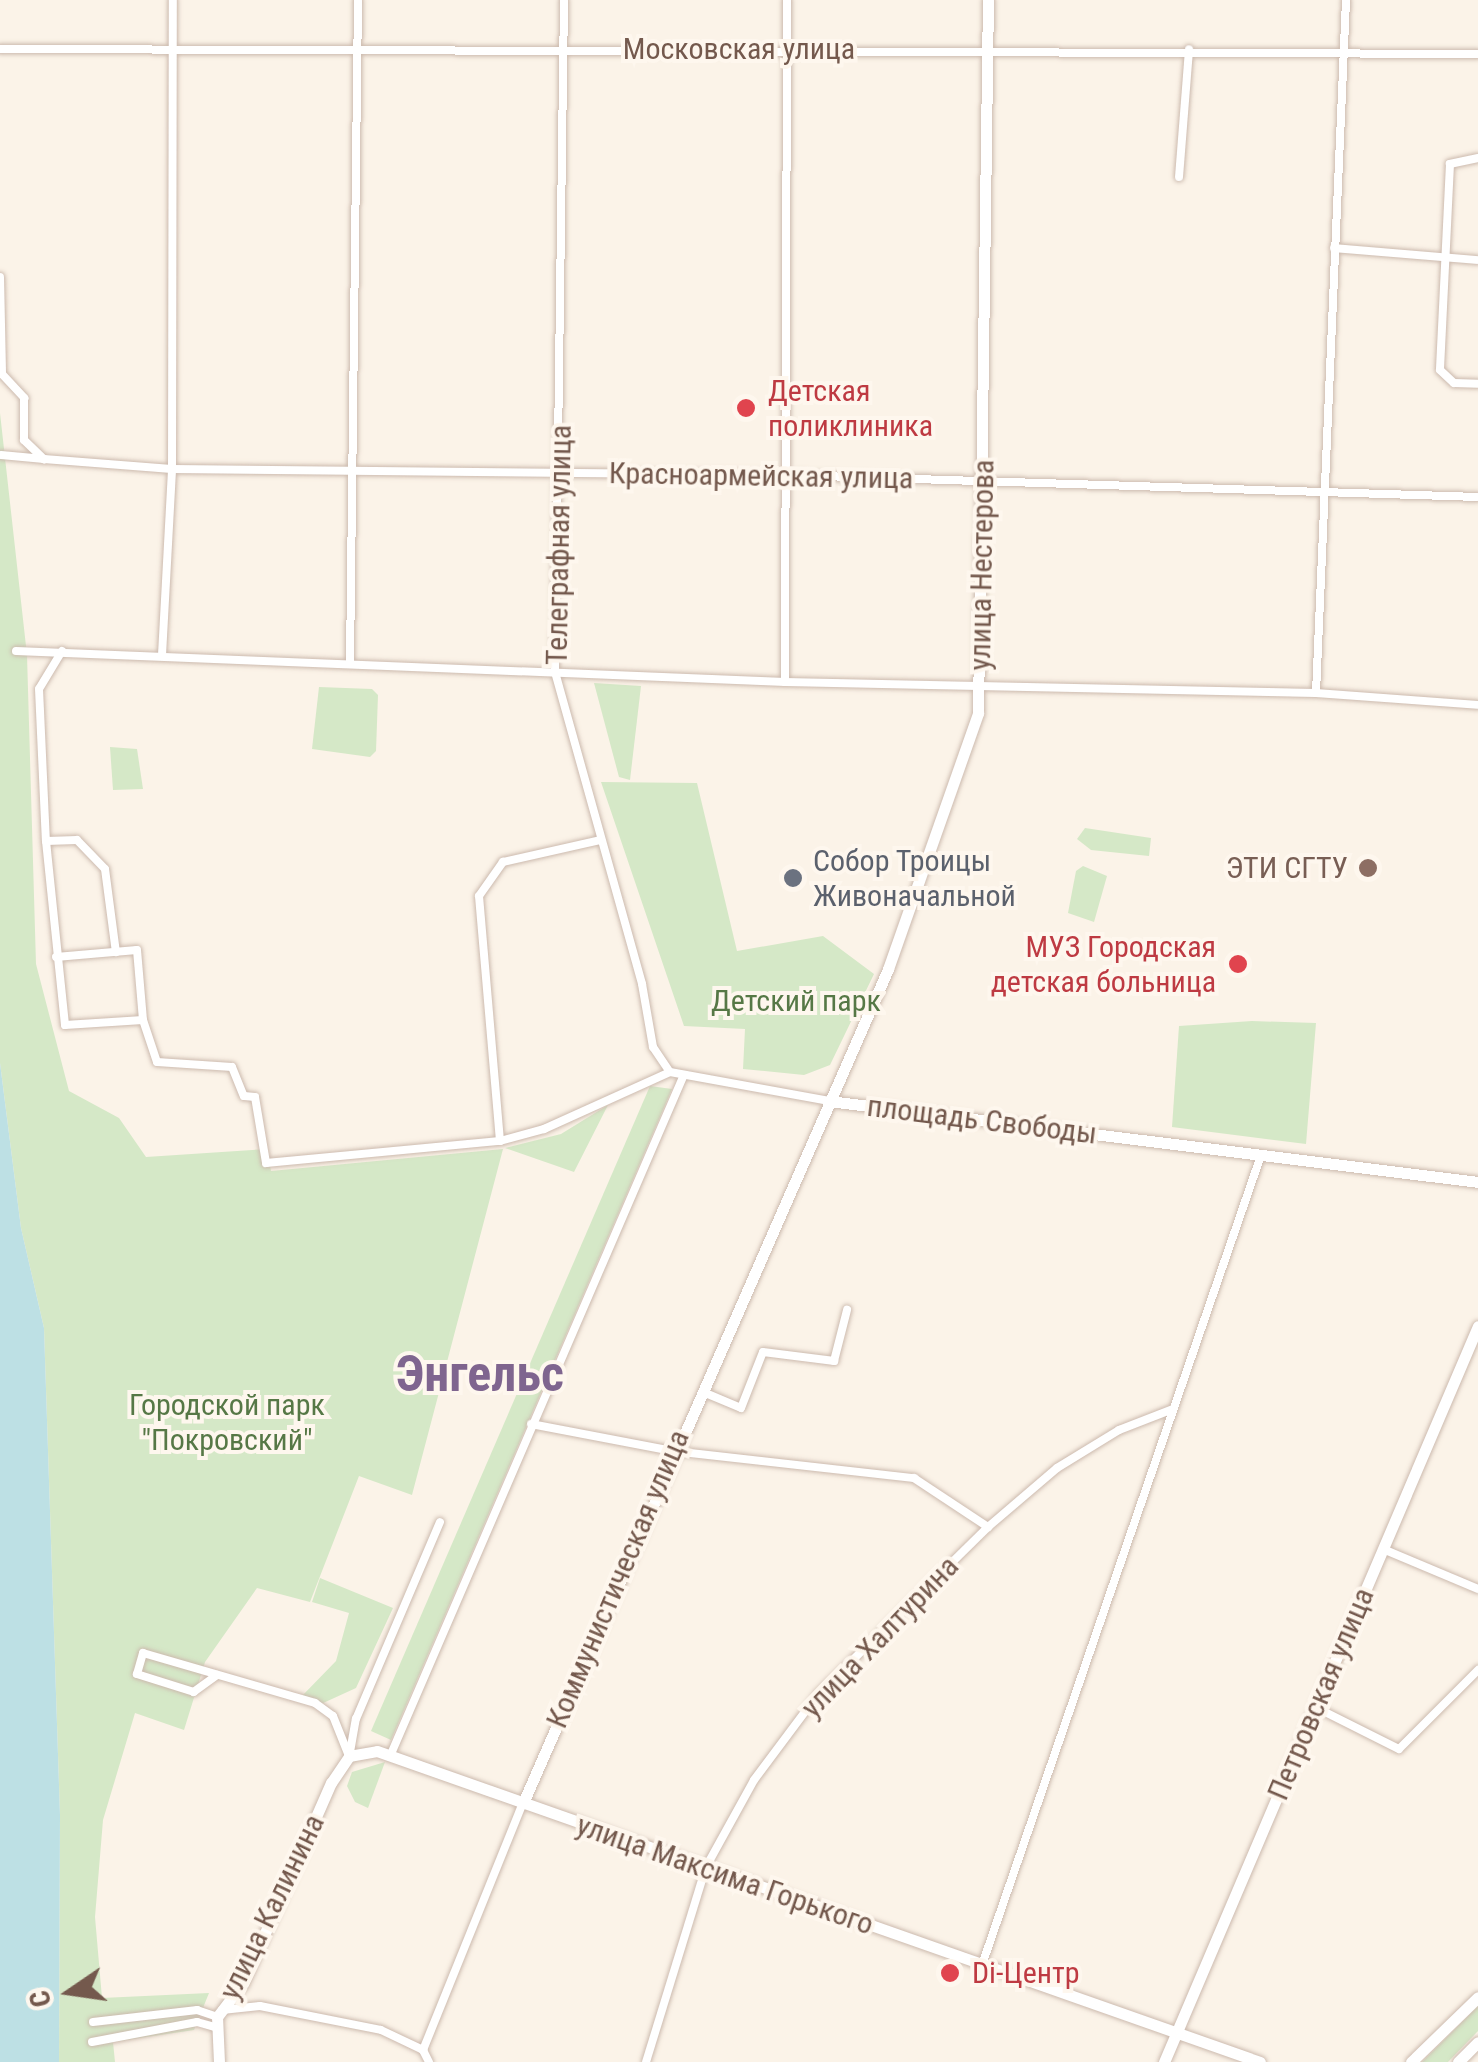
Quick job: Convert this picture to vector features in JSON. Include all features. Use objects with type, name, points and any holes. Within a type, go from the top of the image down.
[{"type":"main road","name":"улица Нестерова","points":[[829,1101],[926,877],[978,713],[988,0]]},
{"type":"main road","name":"площадь Свободы","points":[[829,1101],[1478,1182]]},
{"type":"main road","name":"Коммунистическая улица","points":[[522,1803],[698,1390],[829,1101]]},
{"type":"main road","name":"Петровская улица","points":[[1164,2062],[1478,1326]]},
{"type":"main road","name":"улица Максима Горького","points":[[349,1756],[391,1754],[1260,2062]]},
{"type":"main road","name":"улица Калинина","points":[[219,2062],[218,2018],[243,1983],[331,1783],[349,1756]]},
{"type":"main road","points":[[1411,2062],[1478,1997]]},
{"type":"main road","points":[[1458,2062],[1478,2042]]},
{"type":"street","points":[[162,655],[172,469],[173,0]]},
{"type":"street","points":[[350,663],[358,0]]},
{"type":"street","name":"Телеграфная улица","points":[[564,0],[555,672],[653,1047],[670,1072]]},
{"type":"street","points":[[785,682],[790,475],[788,0]]},
{"type":"street","points":[[1316,693],[1346,0]]},
{"type":"street","name":"Московская улица","points":[[0,49],[1189,49],[1478,54]]},
{"type":"street","points":[[1180,177],[1189,49]]},
{"type":"street","points":[[1478,158],[1450,164],[1440,370],[1454,383],[1478,384]]},
{"type":"street","points":[[1334,248],[1447,254],[1478,260]]},
{"type":"street","points":[[0,277],[2,374],[24,398],[24,440],[44,459]]},
{"type":"street","name":"Красноармейская улица","points":[[1,455],[172,469],[790,475],[1478,497]]},
{"type":"street","points":[[16,651],[785,682],[980,683],[1316,693],[1478,705]]},
{"type":"street","points":[[62,651],[39,689],[46,841],[65,1024],[143,1020]]},
{"type":"street","points":[[46,841],[77,840],[105,869],[116,952]]},
{"type":"street","points":[[500,1141],[479,896],[503,862],[602,840]]},
{"type":"street","points":[[56,957],[137,950],[143,1020],[157,1062],[232,1067],[240,1091],[255,1097],[266,1163],[500,1141],[544,1130],[670,1072]]},
{"type":"street","name":"площадь Свободы","points":[[670,1072],[829,1101]]},
{"type":"street","points":[[391,1754],[530,1424],[683,1077]]},
{"type":"street","points":[[982,1965],[1261,1155]]},
{"type":"street","points":[[698,1390],[741,1408],[763,1352],[834,1361],[847,1310]]},
{"type":"street","name":"улица Халтурина","points":[[646,2062],[706,1867],[754,1780],[819,1694],[988,1526],[1058,1468],[1120,1430],[1173,1409]]},
{"type":"street","points":[[530,1424],[672,1452],[914,1478],[988,1526]]},
{"type":"street","points":[[349,1756],[356,1719],[440,1522]]},
{"type":"street","points":[[1383,1549],[1478,1589]]},
{"type":"street","points":[[217,1675],[194,1692],[137,1674],[143,1653],[315,1704],[334,1716],[349,1756]]},
{"type":"street","points":[[1314,1707],[1399,1749],[1478,1670]]},
{"type":"street","name":"Коммунистическая улица","points":[[424,2050],[522,1803]]},
{"type":"street","points":[[92,2042],[138,2036],[260,2006],[381,2030],[424,2050],[429,2062]]},
{"type":"street","points":[[93,2022],[197,2010],[218,2018]]},
{"type":"street","points":[[137,2018],[138,2036]]},
{"type":"green space","name":"Городской парк \"Покровский\"","points":[[0,413],[27,655],[36,964],[69,1091],[119,1118],[146,1157],[267,1149],[271,1171],[503,1149],[412,1495],[359,1476],[310,1602],[257,1588],[205,1662],[184,1730],[135,1713],[103,1820],[95,1917],[102,1998],[209,1993],[194,2030],[113,2042],[115,2062],[59,2062],[60,1815],[44,1328],[21,1228],[0,1063]]},
{"type":"green space","points":[[594,683],[641,686],[630,780],[619,777]]},
{"type":"green space","points":[[319,687],[372,689],[378,695],[376,751],[370,757],[312,749]]},
{"type":"green space","points":[[110,747],[137,749],[143,789],[113,790]]},
{"type":"green space","name":"Детский парк","points":[[601,782],[697,783],[737,951],[823,936],[874,974],[830,1065],[804,1075],[743,1069],[745,1029],[684,1026]]},
{"type":"green space","points":[[1085,828],[1151,838],[1149,856],[1091,850],[1077,839]]},
{"type":"green space","points":[[1083,866],[1107,876],[1094,922],[1068,913],[1076,871]]},
{"type":"green space","points":[[1252,1021],[1316,1023],[1306,1144],[1172,1127],[1179,1026]]},
{"type":"green space","points":[[650,1086],[672,1089],[391,1740],[371,1731]]},
{"type":"green space","points":[[608,1105],[574,1172],[505,1148],[561,1134]]},
{"type":"green space","points":[[320,1578],[393,1608],[356,1688],[321,1704],[301,1697],[336,1661],[349,1613],[312,1602]]},
{"type":"green space","points":[[385,1762],[368,1808],[355,1802],[347,1786],[352,1772]]},
{"type":"green space","points":[[1478,2006],[1478,2031],[1448,2062],[1422,2062]]},
{"type":"water","points":[[0,1063],[21,1228],[44,1328],[60,1815],[59,2062],[0,2062]]},
{"type":"place","name":"Детская поликлиника","points":[[746,408]]},
{"type":"place","name":"ЭТИ СГТУ","points":[[1368,868]]},
{"type":"place","name":"Собор Троицы Живоначальной","points":[[793,878]]},
{"type":"place","name":"МУЗ Городская детская больница","points":[[1238,964]]},
{"type":"place","name":"Di-Центр","points":[[950,1973]]},
{"type":"district","name":"Энгельс","points":[[480,1375]]}]
